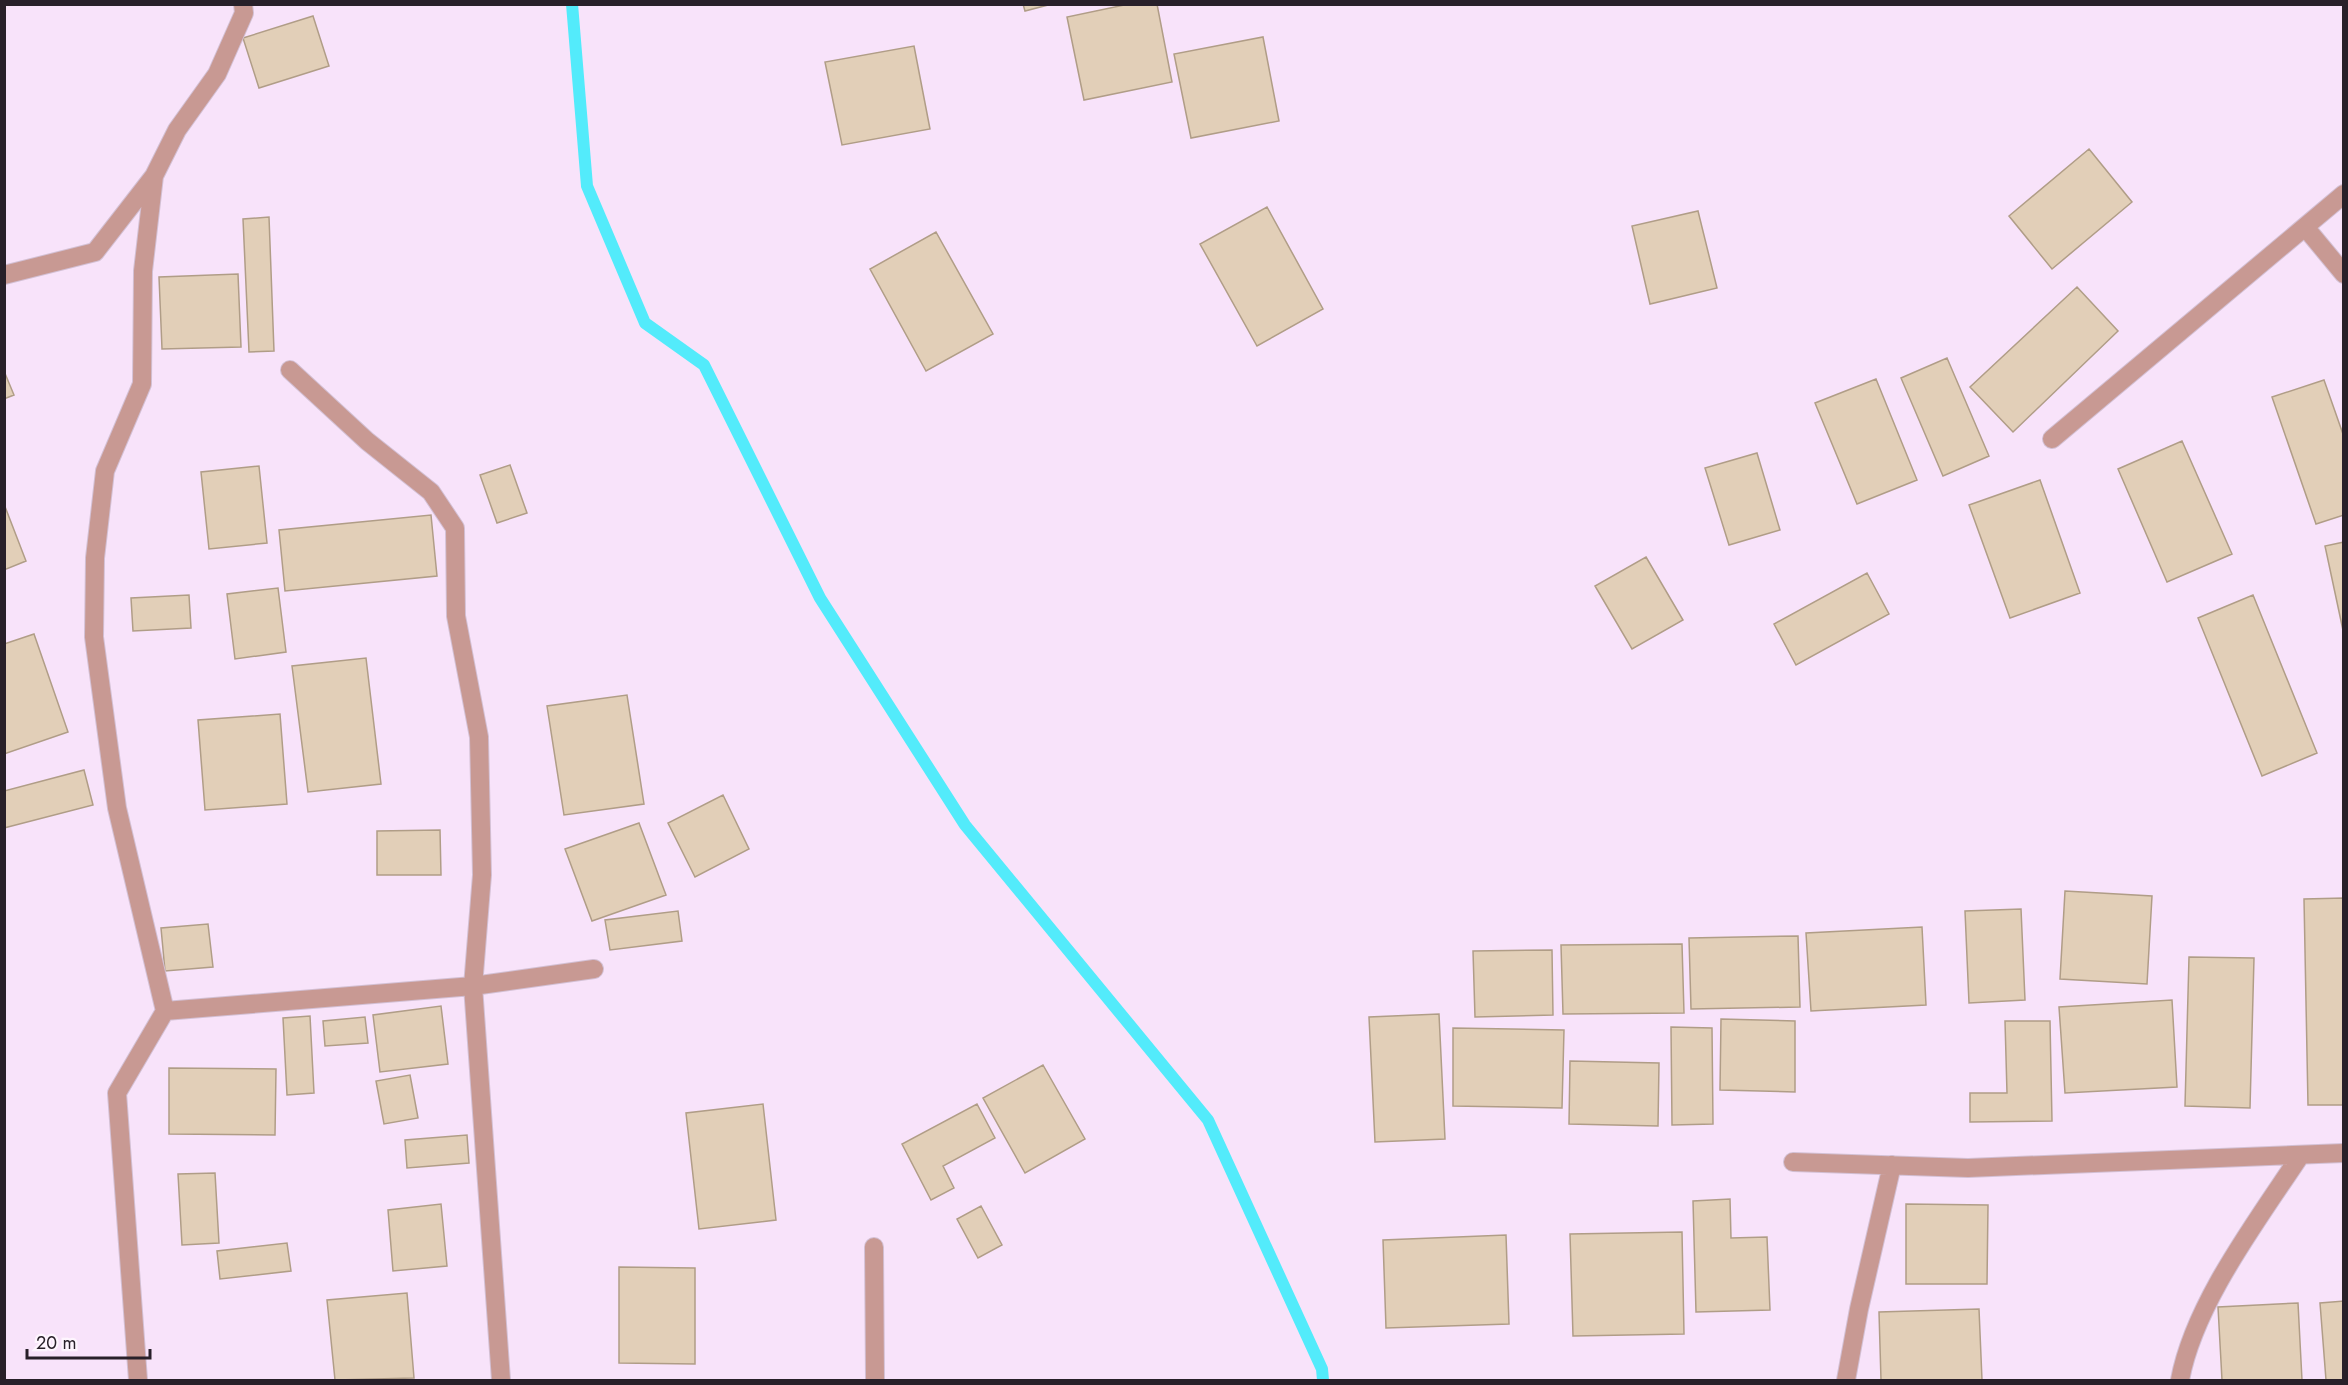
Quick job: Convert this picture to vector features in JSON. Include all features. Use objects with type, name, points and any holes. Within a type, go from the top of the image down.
[{"type":"street","points":[[4,275],[95,252],[154,176],[177,130],[217,74],[244,13],[243,4]]},
{"type":"street","points":[[138,1380],[117,1092],[165,1011],[117,808],[94,637],[95,558],[105,471],[142,384],[143,272],[154,176]]},
{"type":"street","points":[[2052,439],[2343,194]]},
{"type":"street","points":[[2305,227],[2343,274]]},
{"type":"street","points":[[290,370],[367,441],[431,492],[455,528],[456,616],[479,737],[482,875],[473,986],[501,1380]]},
{"type":"street","points":[[165,1011],[473,986],[594,969]]},
{"type":"street","points":[[1793,1162],[1968,1168],[2343,1153]]},
{"type":"street","points":[[2180,1380],[2184,1358],[2218,1282],[2300,1156]]},
{"type":"street","points":[[1846,1380],[1859,1309],[1892,1165]]},
{"type":"street","points":[[874,1247],[875,1380]]},
{"type":"building","points":[[1023,4],[1052,4],[1025,11]]},
{"type":"building","points":[[1129,4],[1157,4],[1172,82],[1084,100],[1067,17]]},
{"type":"building","points":[[313,16],[329,66],[259,88],[243,38]]},
{"type":"building","points":[[1263,37],[1279,121],[1191,138],[1174,54]]},
{"type":"building","points":[[914,46],[930,129],[842,145],[825,62]]},
{"type":"building","points":[[2089,149],[2132,202],[2052,269],[2009,216]]},
{"type":"building","points":[[1267,207],[1323,309],[1257,346],[1200,244]]},
{"type":"building","points":[[1698,211],[1717,288],[1650,304],[1632,226]]},
{"type":"building","points":[[269,217],[274,351],[249,352],[243,219]]},
{"type":"building","points":[[936,232],[993,334],[926,371],[870,269]]},
{"type":"building","points":[[238,274],[241,347],[162,349],[159,277]]},
{"type":"building","points":[[2077,287],[2118,331],[2013,432],[1970,387]]},
{"type":"building","points":[[1947,358],[1989,456],[1943,476],[1901,378]]},
{"type":"building","points":[[4,371],[14,395],[4,399]]},
{"type":"building","points":[[1876,379],[1917,480],[1857,504],[1815,403]]},
{"type":"building","points":[[2324,380],[2344,437],[2344,515],[2316,524],[2272,397]]},
{"type":"building","points":[[2182,441],[2232,554],[2167,582],[2118,469]]},
{"type":"building","points":[[1757,453],[1780,530],[1729,545],[1705,468]]},
{"type":"building","points":[[510,465],[527,513],[497,523],[480,475]]},
{"type":"building","points":[[259,466],[267,543],[209,549],[201,472]]},
{"type":"building","points":[[2040,480],[2080,593],[2010,618],[1969,505]]},
{"type":"building","points":[[4,504],[26,561],[4,570]]},
{"type":"building","points":[[431,515],[437,576],[285,591],[279,530]]},
{"type":"building","points":[[2344,542],[2344,635],[2325,546]]},
{"type":"building","points":[[1646,557],[1683,620],[1632,649],[1595,586]]},
{"type":"building","points":[[1867,573],[1889,614],[1796,665],[1774,624]]},
{"type":"building","points":[[278,588],[286,652],[235,659],[227,594]]},
{"type":"building","points":[[189,595],[191,628],[133,631],[131,598]]},
{"type":"building","points":[[2253,595],[2317,753],[2262,776],[2198,618]]},
{"type":"building","points":[[34,634],[68,732],[4,754],[4,644]]},
{"type":"building","points":[[366,658],[381,784],[308,792],[292,666]]},
{"type":"building","points":[[627,695],[644,804],[564,815],[547,706]]},
{"type":"building","points":[[280,714],[287,804],[205,810],[198,720]]},
{"type":"building","points":[[84,770],[93,805],[4,828],[4,791]]},
{"type":"building","points":[[723,795],[749,849],[695,877],[668,823]]},
{"type":"building","points":[[639,823],[666,895],[592,921],[565,849]]},
{"type":"building","points":[[440,830],[441,875],[377,875],[377,831]]},
{"type":"building","points":[[2065,891],[2152,896],[2147,984],[2060,979]]},
{"type":"building","points":[[2344,898],[2344,1105],[2308,1105],[2304,899]]},
{"type":"building","points":[[2021,909],[2025,1000],[1969,1003],[1965,911]]},
{"type":"building","points":[[678,911],[682,941],[610,950],[605,920]]},
{"type":"building","points":[[208,924],[213,967],[165,971],[161,928]]},
{"type":"building","points":[[1922,927],[1926,1005],[1811,1011],[1806,933]]},
{"type":"building","points":[[1798,936],[1800,1007],[1691,1009],[1689,938]]},
{"type":"building","points":[[1682,944],[1684,1013],[1563,1014],[1561,945]]},
{"type":"building","points":[[1552,950],[1553,1015],[1475,1017],[1473,951]]},
{"type":"building","points":[[2189,957],[2254,958],[2250,1108],[2185,1106]]},
{"type":"building","points":[[2172,1000],[2177,1087],[2065,1093],[2059,1007]]},
{"type":"building","points":[[441,1006],[448,1064],[380,1072],[373,1015]]},
{"type":"building","points":[[1439,1014],[1445,1139],[1375,1142],[1369,1017]]},
{"type":"building","points":[[310,1016],[314,1093],[287,1095],[283,1018]]},
{"type":"building","points":[[365,1017],[368,1043],[325,1046],[323,1021]]},
{"type":"building","points":[[1721,1019],[1795,1021],[1795,1092],[1720,1090]]},
{"type":"building","points":[[2005,1021],[2050,1021],[2052,1121],[1970,1122],[1970,1093],[2007,1093]]},
{"type":"building","points":[[1671,1027],[1712,1028],[1713,1124],[1672,1125]]},
{"type":"building","points":[[1453,1028],[1564,1030],[1562,1108],[1453,1106]]},
{"type":"building","points":[[1570,1061],[1659,1063],[1658,1126],[1569,1124]]},
{"type":"building","points":[[1043,1065],[1085,1139],[1025,1173],[983,1098]]},
{"type":"building","points":[[169,1068],[276,1069],[275,1135],[169,1134]]},
{"type":"building","points":[[410,1075],[418,1118],[384,1124],[376,1081]]},
{"type":"building","points":[[763,1104],[776,1220],[699,1229],[686,1113]]},
{"type":"building","points":[[977,1104],[995,1138],[943,1166],[954,1188],[931,1200],[902,1144]]},
{"type":"building","points":[[467,1135],[469,1163],[407,1168],[405,1140]]},
{"type":"building","points":[[215,1173],[219,1243],[182,1245],[178,1174]]},
{"type":"building","points":[[1730,1199],[1731,1238],[1767,1237],[1770,1310],[1696,1312],[1693,1201]]},
{"type":"building","points":[[441,1204],[447,1266],[393,1271],[388,1210]]},
{"type":"building","points":[[1906,1204],[1988,1205],[1987,1284],[1906,1284]]},
{"type":"building","points":[[981,1206],[1002,1245],[978,1258],[957,1219]]},
{"type":"building","points":[[1682,1232],[1684,1334],[1573,1336],[1570,1234]]},
{"type":"building","points":[[1506,1235],[1509,1324],[1386,1328],[1383,1240]]},
{"type":"building","points":[[287,1243],[291,1271],[220,1279],[217,1251]]},
{"type":"building","points":[[619,1267],[695,1268],[695,1364],[619,1363]]},
{"type":"building","points":[[407,1293],[414,1378],[335,1380],[327,1300]]},
{"type":"building","points":[[2344,1301],[2344,1380],[2326,1380],[2320,1303]]},
{"type":"building","points":[[2298,1303],[2302,1380],[2222,1380],[2218,1307]]},
{"type":"building","points":[[1979,1309],[1982,1380],[1881,1380],[1879,1312]]},
{"type":"waterway","points":[[572,4],[587,186],[645,323],[704,365],[820,598],[965,825],[1208,1120],[1322,1369],[1323,1380]]}]
